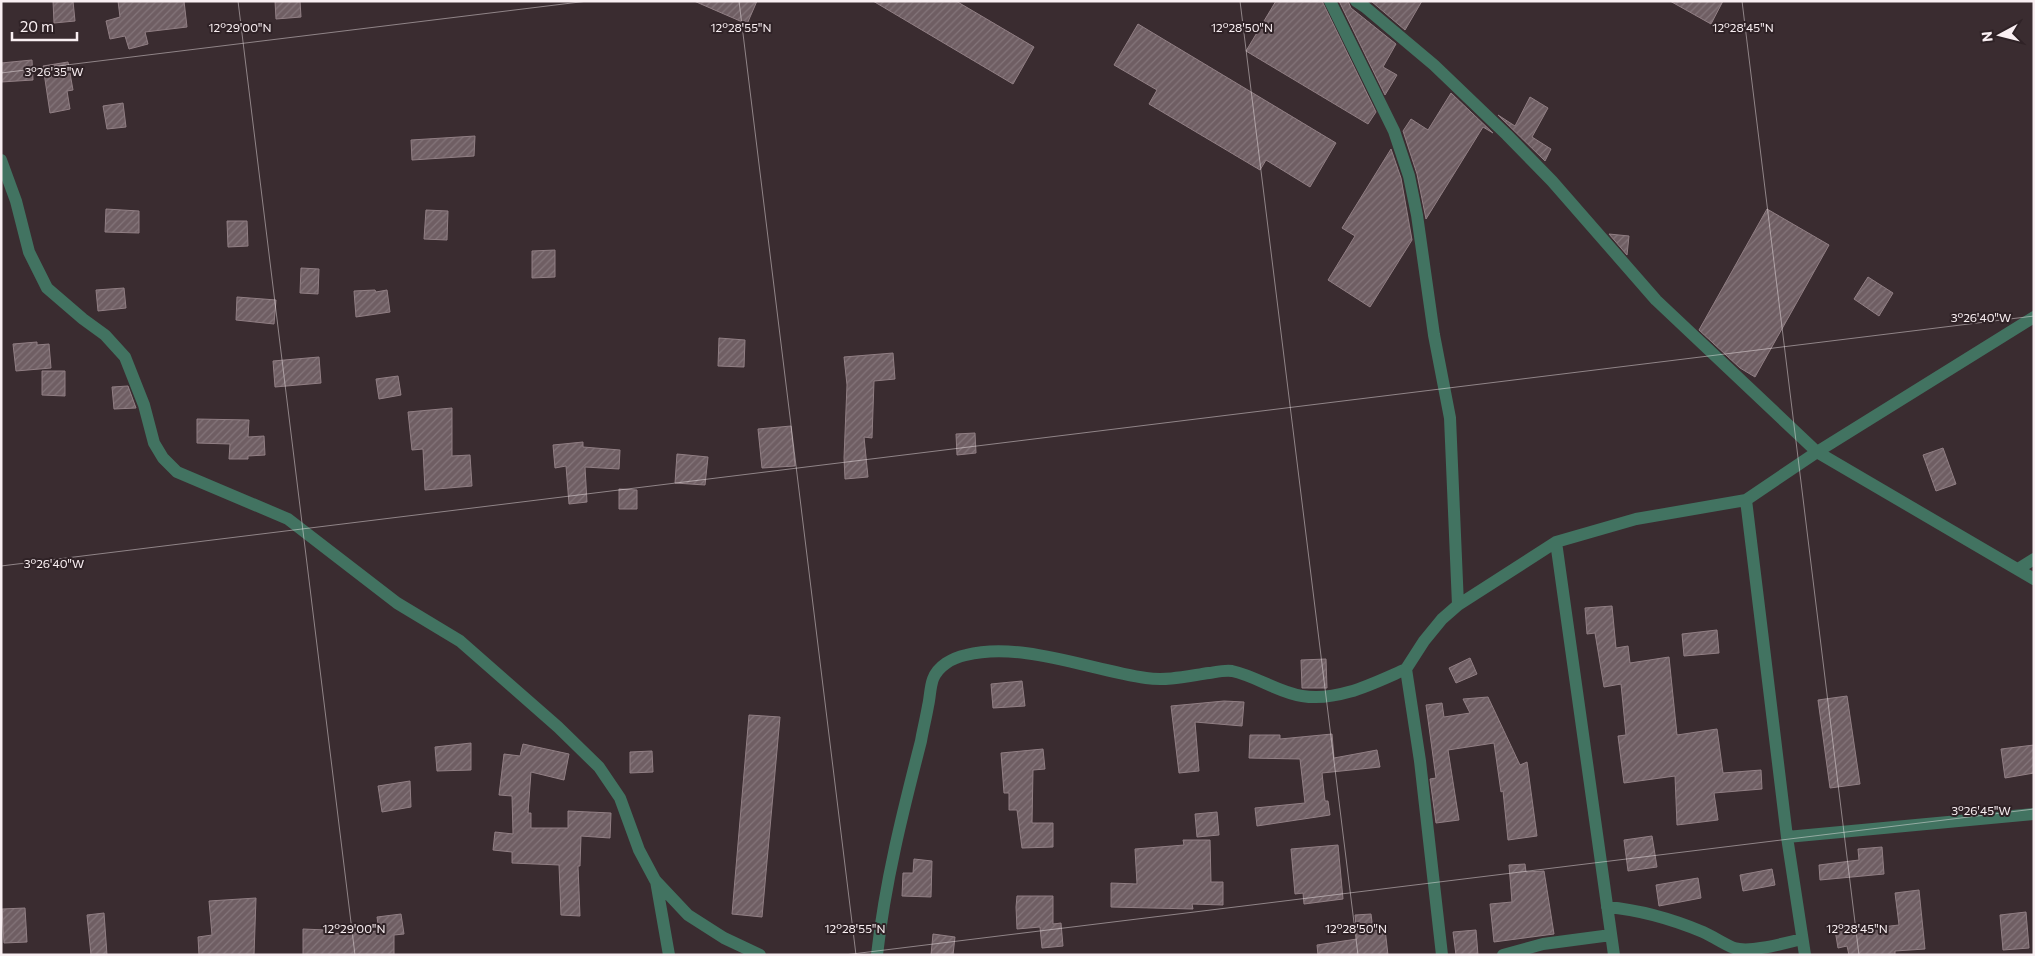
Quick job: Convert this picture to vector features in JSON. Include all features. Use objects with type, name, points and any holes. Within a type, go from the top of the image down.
[{"type":"street","points":[[1330,1],[1394,130],[1409,176],[1417,215],[1434,335],[1450,418],[1458,604]]},
{"type":"street","points":[[1356,1],[1434,65],[1507,135],[1552,181],[1656,300],[1817,452],[2034,579]]},
{"type":"street","points":[[1,160],[16,201],[29,252],[47,288],[105,335],[125,357],[144,405],[154,443],[163,458],[177,472],[288,519],[397,602],[460,641],[558,727],[599,767],[620,798],[639,850],[655,880],[688,915],[724,938],[760,955]]},
{"type":"street","points":[[877,955],[880,920],[902,808],[921,738],[932,680],[940,666],[963,655],[988,650],[1038,656],[1147,678],[1173,679],[1229,671],[1251,676],[1269,685],[1302,696],[1334,696],[1370,685],[1406,669],[1430,634],[1458,604],[1556,542],[1636,519],[1746,500],[1817,452],[2034,317]]},
{"type":"street","points":[[1746,500],[1787,837],[1805,955]]},
{"type":"street","points":[[1556,542],[1614,955]]},
{"type":"street","points":[[2018,569],[2034,559]]},
{"type":"street","points":[[1406,669],[1420,761],[1442,955]]},
{"type":"street","points":[[1787,837],[2034,814]]},
{"type":"street","points":[[655,880],[668,955]]},
{"type":"street","points":[[1607,907],[1636,910],[1676,922],[1705,933],[1735,948],[1764,948],[1802,939]]},
{"type":"street","points":[[1503,955],[1543,944],[1611,935]]},
{"type":"building","points":[[53,1],[73,1],[75,21],[54,23]]},
{"type":"building","points":[[118,1],[184,1],[187,27],[145,32],[148,44],[129,49],[125,36],[110,39],[106,21],[120,17]]},
{"type":"building","points":[[275,1],[300,1],[301,17],[276,19]]},
{"type":"building","points":[[694,1],[757,1],[747,24]]},
{"type":"building","points":[[873,1],[956,1],[1034,47],[1013,84]]},
{"type":"building","points":[[1276,1],[1322,1],[1376,112],[1368,124],[1246,51]]},
{"type":"building","points":[[1339,1],[1348,1],[1351,8],[1396,44],[1383,67],[1397,75],[1385,95]]},
{"type":"building","points":[[1371,1],[1422,1],[1405,30]]},
{"type":"building","points":[[1670,1],[1723,1],[1711,24]]},
{"type":"building","points":[[1138,24],[1336,143],[1310,187],[1266,160],[1260,170],[1149,104],[1157,90],[1114,65]]},
{"type":"building","points":[[32,60],[33,80],[1,82],[1,63]]},
{"type":"building","points":[[68,62],[73,90],[67,91],[70,109],[50,113],[43,66]]},
{"type":"building","points":[[1451,93],[1493,133],[1483,127],[1426,219],[1417,174],[1403,131],[1411,119],[1428,130]]},
{"type":"building","points":[[1530,97],[1548,108],[1532,137],[1551,149],[1545,161],[1498,115],[1515,126]]},
{"type":"building","points":[[123,103],[126,127],[107,129],[103,106]]},
{"type":"building","points":[[475,136],[474,156],[412,160],[411,140]]},
{"type":"building","points":[[1391,149],[1401,178],[1412,240],[1370,307],[1328,280],[1355,236],[1342,228]]},
{"type":"building","points":[[106,209],[139,211],[139,233],[105,232]]},
{"type":"building","points":[[1767,209],[1829,245],[1755,377],[1740,368],[1699,330]]},
{"type":"building","points":[[426,210],[448,211],[447,240],[424,239]]},
{"type":"building","points":[[227,221],[247,221],[248,246],[228,247]]},
{"type":"building","points":[[1609,234],[1629,236],[1627,255]]},
{"type":"building","points":[[555,250],[555,277],[532,278],[532,251]]},
{"type":"building","points":[[301,268],[319,269],[318,294],[300,293]]},
{"type":"building","points":[[1868,277],[1893,293],[1879,316],[1854,299]]},
{"type":"building","points":[[124,288],[126,308],[98,311],[96,290]]},
{"type":"building","points":[[375,290],[376,292],[387,290],[390,312],[356,317],[354,291]]},
{"type":"building","points":[[237,297],[276,300],[274,324],[236,320]]},
{"type":"building","points":[[719,338],[745,340],[744,367],[718,366]]},
{"type":"building","points":[[37,342],[37,345],[49,344],[51,368],[16,371],[13,344]]},
{"type":"building","points":[[893,353],[895,379],[874,381],[872,438],[864,437],[868,477],[845,479],[847,385],[844,357]]},
{"type":"building","points":[[319,357],[321,383],[275,387],[273,361]]},
{"type":"building","points":[[42,371],[65,371],[65,396],[42,395]]},
{"type":"building","points":[[398,376],[401,395],[379,399],[376,379]]},
{"type":"building","points":[[128,386],[136,408],[114,409],[112,387]]},
{"type":"building","points":[[452,408],[452,456],[470,455],[472,486],[425,490],[423,449],[412,450],[408,412]]},
{"type":"building","points":[[197,419],[249,420],[248,437],[264,436],[265,455],[248,456],[248,459],[229,459],[230,444],[197,443]]},
{"type":"building","points":[[791,426],[795,466],[762,468],[758,429]]},
{"type":"building","points":[[975,433],[976,453],[957,455],[956,434]]},
{"type":"building","points":[[583,442],[583,447],[620,450],[619,469],[585,467],[587,502],[569,504],[566,466],[555,468],[553,445]]},
{"type":"building","points":[[1943,448],[1956,484],[1936,491],[1923,455]]},
{"type":"building","points":[[677,454],[708,457],[705,485],[675,483]]},
{"type":"building","points":[[619,489],[637,490],[637,509],[619,509]]},
{"type":"building","points":[[1612,606],[1616,648],[1628,646],[1630,663],[1669,657],[1677,735],[1717,729],[1723,773],[1761,770],[1762,789],[1714,793],[1718,820],[1677,825],[1675,776],[1624,783],[1618,736],[1626,735],[1621,684],[1604,687],[1595,633],[1587,634],[1585,608]]},
{"type":"building","points":[[1717,630],[1719,653],[1684,656],[1682,634]]},
{"type":"building","points":[[1470,658],[1477,674],[1456,683],[1449,668]]},
{"type":"building","points":[[1326,659],[1327,688],[1302,688],[1301,660]]},
{"type":"building","points":[[1022,681],[1025,706],[993,708],[991,684]]},
{"type":"building","points":[[1847,696],[1860,784],[1830,788],[1818,700]]},
{"type":"building","points":[[1488,697],[1520,765],[1527,762],[1537,836],[1508,840],[1503,791],[1501,792],[1494,743],[1448,750],[1459,820],[1436,823],[1430,779],[1436,778],[1426,705],[1442,703],[1444,717],[1470,713],[1463,699]]},
{"type":"building","points":[[1224,701],[1244,702],[1242,726],[1195,722],[1199,771],[1179,773],[1171,706]]},
{"type":"building","points":[[749,715],[780,717],[762,917],[732,914]]},
{"type":"building","points":[[1332,734],[1334,758],[1377,750],[1380,767],[1322,773],[1325,801],[1328,801],[1330,815],[1257,826],[1255,808],[1305,803],[1300,759],[1249,758],[1250,735],[1280,735],[1280,739]]},
{"type":"building","points":[[471,743],[471,770],[437,771],[435,747]]},
{"type":"building","points":[[523,744],[569,754],[564,780],[531,772],[528,813],[531,813],[531,828],[568,828],[568,811],[611,813],[610,838],[581,836],[580,866],[578,866],[580,916],[561,915],[559,865],[512,863],[512,852],[493,850],[495,832],[513,834],[512,796],[499,795],[504,754],[520,756]]},
{"type":"building","points":[[2034,745],[2034,773],[2005,778],[2001,749]]},
{"type":"building","points":[[1043,749],[1045,769],[1033,770],[1032,823],[1053,823],[1053,847],[1022,848],[1017,810],[1009,810],[1009,793],[1004,793],[1001,753]]},
{"type":"building","points":[[652,751],[653,772],[630,773],[630,752]]},
{"type":"building","points":[[410,781],[411,807],[382,812],[378,786]]},
{"type":"building","points":[[1217,812],[1219,835],[1197,837],[1195,814]]},
{"type":"building","points":[[1652,836],[1657,867],[1628,871],[1624,840]]},
{"type":"building","points":[[1183,840],[1210,840],[1211,882],[1223,882],[1223,905],[1192,904],[1193,909],[1111,907],[1111,883],[1137,884],[1135,849],[1184,845]]},
{"type":"building","points":[[1338,845],[1343,899],[1304,904],[1303,893],[1295,894],[1291,849]]},
{"type":"building","points":[[1882,847],[1884,874],[1820,880],[1819,865],[1859,860],[1858,849]]},
{"type":"building","points":[[914,859],[932,861],[931,897],[902,896],[903,873],[913,873]]},
{"type":"building","points":[[1525,864],[1526,872],[1544,871],[1554,934],[1494,942],[1490,904],[1512,902],[1509,865]]},
{"type":"building","points":[[1772,869],[1775,885],[1743,891],[1740,875]]},
{"type":"building","points":[[1698,878],[1701,898],[1659,906],[1656,885]]},
{"type":"building","points":[[1919,890],[1925,949],[1895,951],[1895,955],[1849,955],[1847,946],[1838,948],[1835,930],[1864,926],[1864,929],[1899,925],[1895,893]]},
{"type":"building","points":[[1017,896],[1053,896],[1053,924],[1061,923],[1063,946],[1042,948],[1040,927],[1017,929]]},
{"type":"building","points":[[256,898],[254,955],[199,955],[198,937],[212,935],[209,901]]},
{"type":"building","points":[[25,908],[27,942],[4,943],[2,909]]},
{"type":"building","points":[[2026,912],[2029,948],[2003,950],[2000,915]]},
{"type":"building","points":[[104,913],[107,955],[91,955],[87,915]]},
{"type":"building","points":[[401,914],[404,934],[394,935],[394,955],[303,955],[303,929],[326,930],[326,934],[379,931],[377,917]]},
{"type":"building","points":[[1371,914],[1373,930],[1385,929],[1388,955],[1318,955],[1317,945],[1357,939],[1355,915]]},
{"type":"building","points":[[1476,930],[1478,955],[1456,955],[1453,932]]},
{"type":"building","points":[[933,934],[955,937],[953,955],[931,955]]}]
